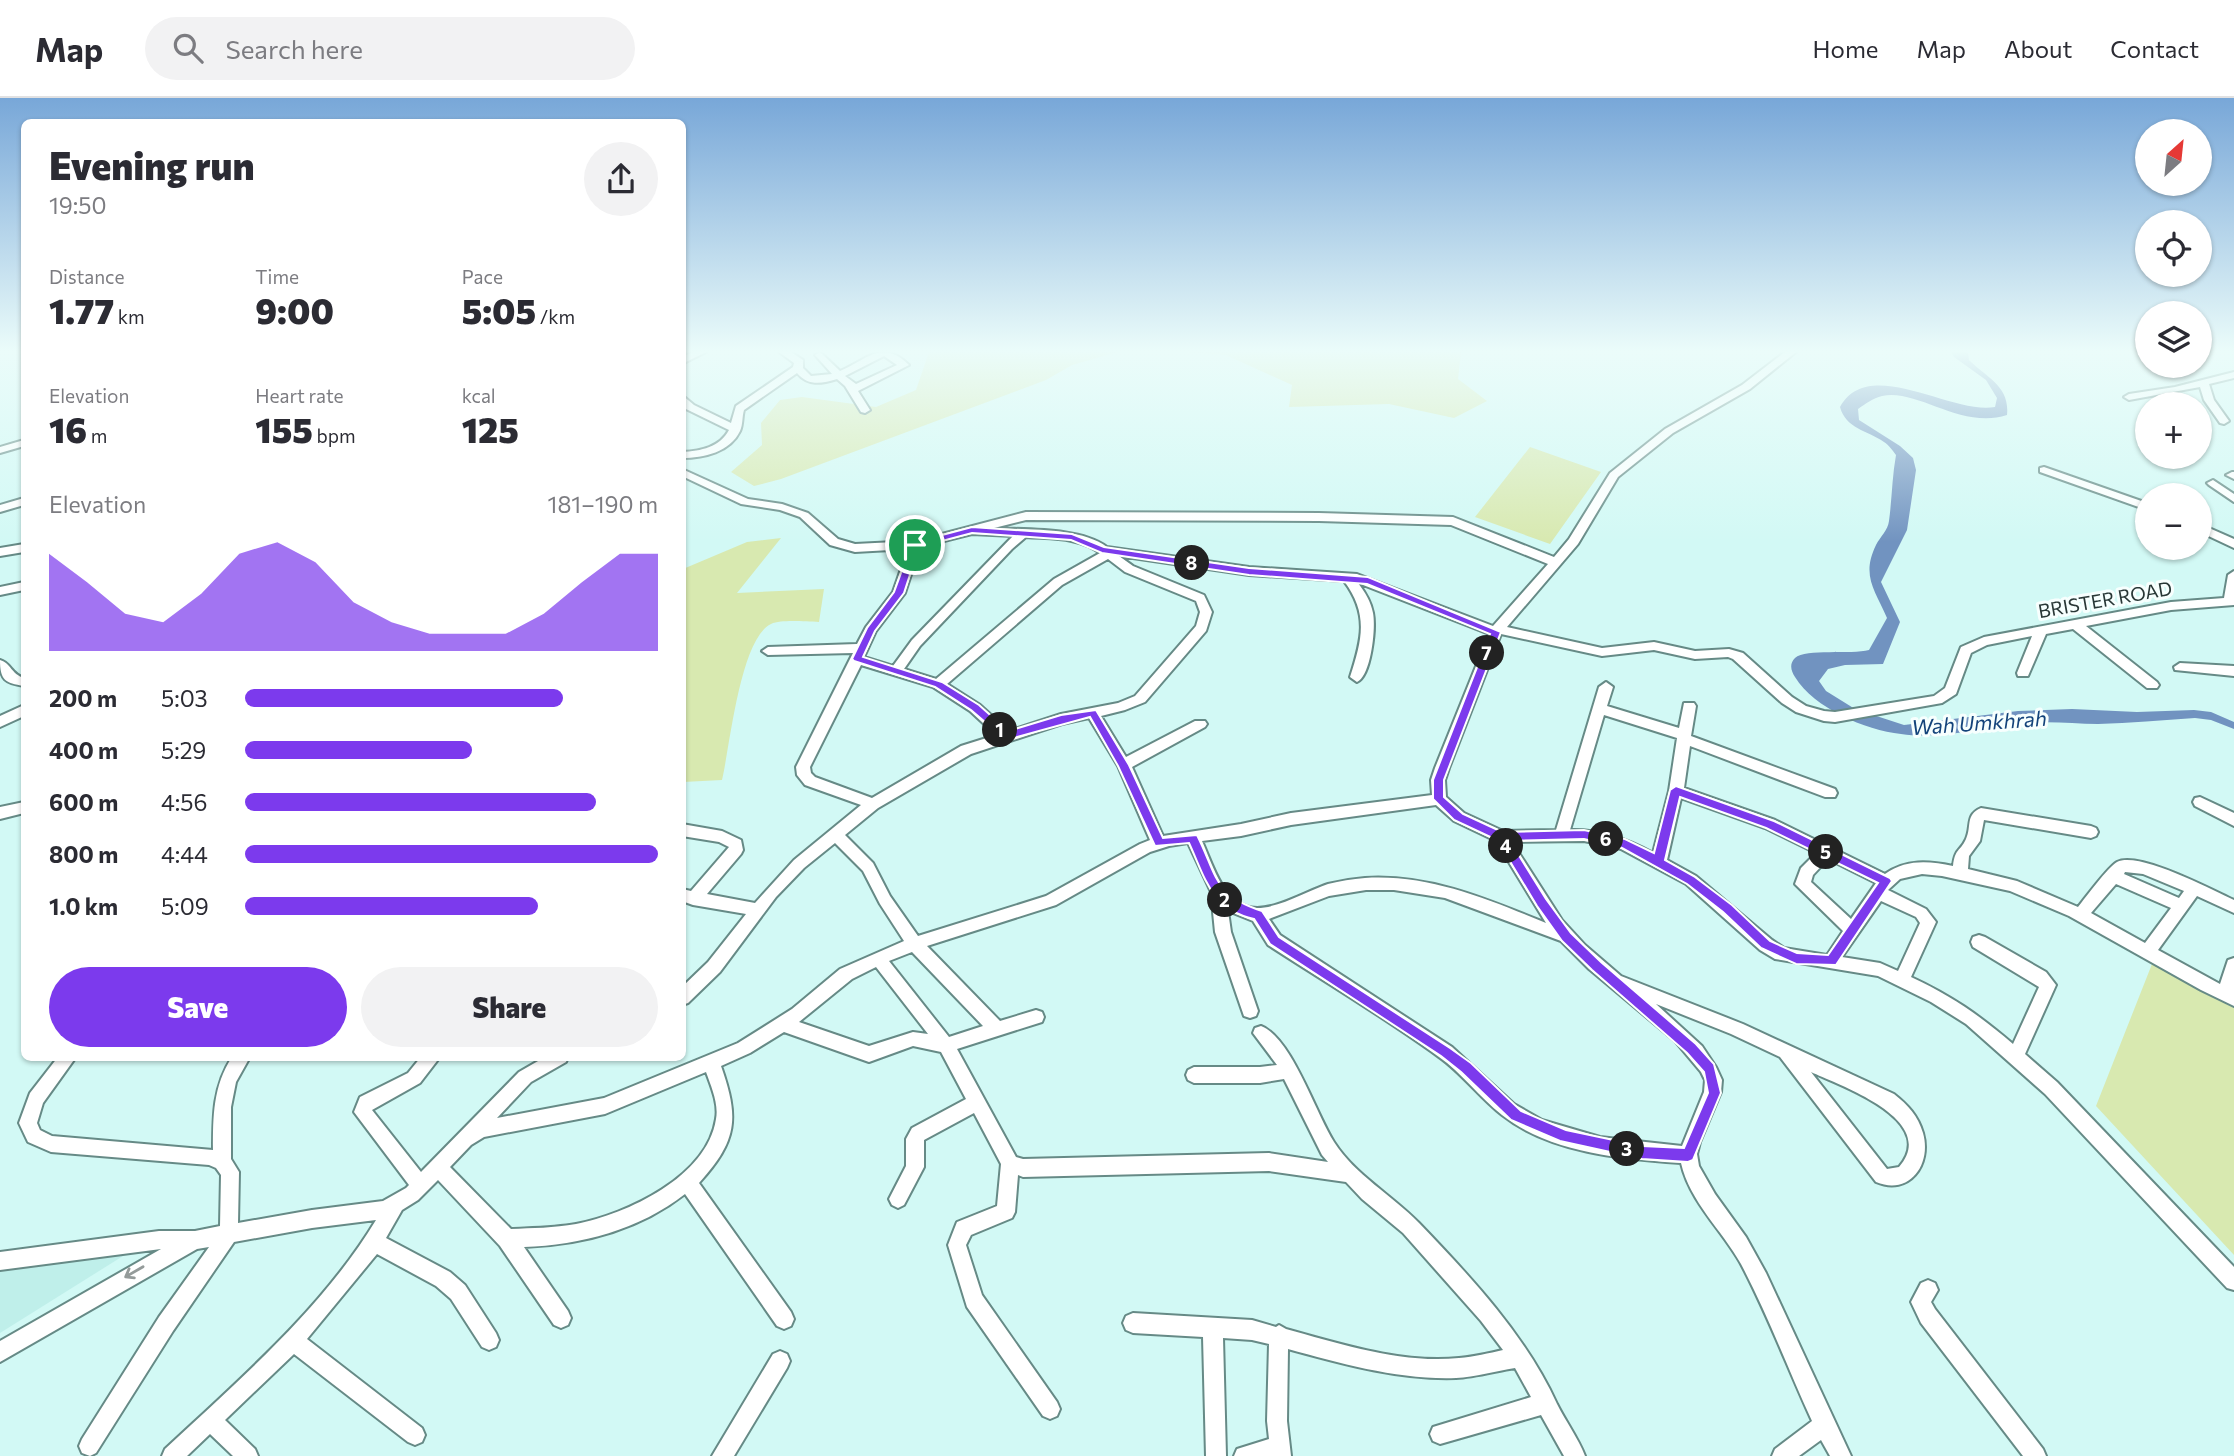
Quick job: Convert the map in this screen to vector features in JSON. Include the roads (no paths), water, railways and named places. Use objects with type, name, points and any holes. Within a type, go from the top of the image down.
[{"type":"street","points":[[704,415],[736,429]]},
{"type":"street","points":[[686,455],[717,448],[726,442],[736,429],[739,415]]},
{"type":"street","points":[[1438,799],[1438,780],[1497,631],[1574,541],[1604,490],[1622,467],[1669,431],[1696,415]]},
{"type":"street","points":[[2220,415],[2224,421]]},
{"type":"street","points":[[0,450],[21,444]]},
{"type":"street","points":[[2044,470],[2135,503]]},
{"type":"street","points":[[686,474],[745,502],[782,507],[804,515],[825,535],[844,547],[875,549],[915,545],[1008,519],[1048,516],[1278,516],[1454,521],[1555,562]]},
{"type":"street","points":[[686,488],[703,482]]},
{"type":"street","points":[[2213,483],[2234,499]]},
{"type":"street","points":[[0,509],[21,502]]},
{"type":"street","points":[[686,994],[714,967],[758,910],[799,864],[873,804],[966,750],[1061,719],[1119,707],[1140,699],[1193,640],[1207,615],[1207,606],[1191,593],[1144,576],[1105,552],[1072,537],[972,530]]},
{"type":"street","points":[[2212,534],[2234,544]]},
{"type":"street","points":[[897,670],[916,643],[1008,546],[1022,535]]},
{"type":"street","points":[[873,804],[810,781],[804,775],[803,767],[870,630],[899,593],[915,545]]},
{"type":"street","points":[[0,552],[21,548]]},
{"type":"street","points":[[938,684],[1058,582],[1105,552],[1249,572],[1368,580],[1497,631]]},
{"type":"street","points":[[2232,601],[2234,575]]},
{"type":"street","points":[[1347,577],[1363,596],[1367,611],[1366,643],[1357,677]]},
{"type":"street","points":[[0,591],[21,587]]},
{"type":"street","name":"BRISTER ROAD","points":[[1497,631],[1602,652],[1654,646],[1695,655],[1729,653],[1801,709],[1835,717],[1937,700],[1951,691],[1966,650],[1984,641],[2171,606],[2232,601]]},
{"type":"street","points":[[2075,624],[2152,685]]},
{"type":"street","points":[[2023,673],[2041,630]]},
{"type":"street","points":[[768,651],[859,653],[938,684],[975,708],[1006,736]]},
{"type":"street","points":[[0,664],[12,679],[21,682]]},
{"type":"street","points":[[2180,667],[2234,671]]},
{"type":"street","points":[[0,689],[21,682]]},
{"type":"street","points":[[1561,836],[1606,687]]},
{"type":"street","points":[[1659,860],[1676,790],[1689,706]]},
{"type":"street","points":[[1600,709],[1685,737],[1830,793]]},
{"type":"street","points":[[0,722],[21,712]]},
{"type":"street","points":[[1093,712],[1124,765],[1159,843]]},
{"type":"street","points":[[1124,765],[1200,724]]},
{"type":"street","points":[[1676,790],[1770,824],[1826,852],[1882,886],[1921,914],[1928,922],[1902,979]]},
{"type":"street","points":[[465,1139],[481,1130],[513,1122],[605,1106],[744,1048],[782,1024],[834,982],[878,958],[1051,901],[1145,848],[1159,843],[1291,819],[1438,799],[1459,817],[1501,837],[1584,835],[1625,844],[1659,860],[1691,880],[1773,949],[1796,958],[1880,970],[1902,979],[1972,1019],[2016,1055],[2061,1098],[2234,1282]]},
{"type":"street","points":[[2200,802],[2234,820]]},
{"type":"street","points":[[0,813],[21,809]]},
{"type":"street","points":[[1960,874],[1962,854],[1973,841],[1976,819],[1981,814],[2091,832]]},
{"type":"street","points":[[686,831],[722,837],[736,844],[736,850],[688,897]]},
{"type":"street","points":[[835,834],[868,867],[885,900],[915,944],[997,1029]]},
{"type":"street","points":[[1501,837],[1541,903],[1567,937],[1611,979],[1670,1028],[1709,1068],[1714,1093],[1688,1156],[1697,1181],[1740,1244],[1757,1275],[1824,1425],[1841,1456]]},
{"type":"street","points":[[1193,838],[1218,894],[1223,933],[1250,1011]]},
{"type":"street","points":[[1826,852],[1806,872],[1803,884],[1851,928]]},
{"type":"street","points":[[2080,915],[2121,867],[2134,864],[2234,907]]},
{"type":"street","points":[[1831,961],[1882,886],[1895,873],[1914,867],[2010,885],[2080,915],[2230,997],[2234,965]]},
{"type":"street","points":[[2113,876],[2182,906]]},
{"type":"street","points":[[1218,894],[1239,910],[1258,915],[1341,887],[1418,885],[1454,892],[1567,937]]},
{"type":"street","points":[[2148,952],[2194,889]]},
{"type":"street","points":[[688,897],[758,910]]},
{"type":"street","points":[[1258,915],[1274,940],[1446,1052],[1466,1067],[1516,1115],[1565,1136],[1642,1153],[1688,1156]]},
{"type":"street","points":[[1979,942],[2040,977],[2048,985],[2016,1055]]},
{"type":"street","points":[[878,958],[946,1045],[1010,1163],[1006,1212],[964,1228],[957,1245],[974,1300],[1050,1409]]},
{"type":"street","points":[[1611,979],[1725,1024],[1872,1091],[1902,1110],[1915,1134],[1917,1147],[1910,1170],[1897,1179],[1891,1180],[1882,1176],[1787,1054]]},
{"type":"street","points":[[782,1024],[860,1053],[880,1052],[913,1039],[946,1045],[1036,1017]]},
{"type":"street","points":[[1261,1034],[1282,1057],[1317,1131],[1348,1174],[1410,1227],[1488,1314],[1520,1357],[1576,1456]]},
{"type":"street","points":[[65,1061],[36,1098],[28,1123],[34,1136],[51,1144],[209,1157],[222,1162],[230,1172],[229,1234],[166,1324],[89,1446]]},
{"type":"street","points":[[222,1162],[222,1098],[230,1073],[239,1061]]},
{"type":"street","points":[[420,1185],[363,1112],[366,1103],[414,1078],[429,1061]]},
{"type":"street","points":[[172,1456],[262,1374],[293,1341],[374,1242],[394,1207],[420,1185],[525,1077],[553,1061]]},
{"type":"street","points":[[508,1239],[580,1232],[599,1227],[653,1203],[687,1181],[711,1157],[722,1136],[726,1115],[711,1062]]},
{"type":"street","points":[[1194,1075],[1261,1075],[1289,1071]]},
{"type":"street","points":[[898,1199],[915,1167],[915,1139],[918,1134],[978,1102]]},
{"type":"street","points":[[1010,1163],[1023,1168],[1269,1162],[1348,1174]]},
{"type":"street","points":[[438,1167],[508,1239],[561,1318]]},
{"type":"street","points":[[687,1181],[784,1319]]},
{"type":"street","points":[[0,1261],[159,1240],[195,1240],[394,1207]]},
{"type":"street","points":[[0,1352],[131,1274],[195,1240]]},
{"type":"street","points":[[374,1242],[443,1279],[458,1292],[489,1340]]},
{"type":"street","points":[[1928,1290],[1921,1302],[1928,1316],[2036,1456]]},
{"type":"street","points":[[1133,1323],[1213,1327],[1279,1335],[1355,1357],[1421,1368],[1459,1368],[1520,1357]]},
{"type":"street","points":[[1213,1327],[1216,1456]]},
{"type":"street","points":[[1244,1456],[1280,1451],[1279,1335]]},
{"type":"street","points":[[293,1341],[415,1435]]},
{"type":"street","points":[[722,1456],[780,1361]]},
{"type":"street","points":[[1440,1434],[1547,1403]]},
{"type":"street","points":[[211,1420],[248,1456]]},
{"type":"street","points":[[1783,1456],[1824,1425]]},
{"type":"water","name":"Wah Umkhrah","points":[[1844,415],[1859,415],[1859,420],[1900,446],[1913,458],[1916,470],[1907,530],[1881,582],[1900,622],[1883,664],[1845,665],[1828,669],[1819,681],[1826,691],[1855,709],[1904,725],[2018,711],[2194,710],[2211,712],[2234,722],[2234,729],[2211,720],[2195,718],[2098,724],[2038,722],[1949,734],[1917,735],[1872,728],[1827,708],[1795,677],[1792,663],[1795,658],[1809,653],[1869,650],[1887,618],[1871,583],[1870,566],[1876,545],[1888,524],[1896,455],[1886,443],[1847,420]]},
{"type":"water","points":[[1966,415],[2005,415],[1990,418]]}]
